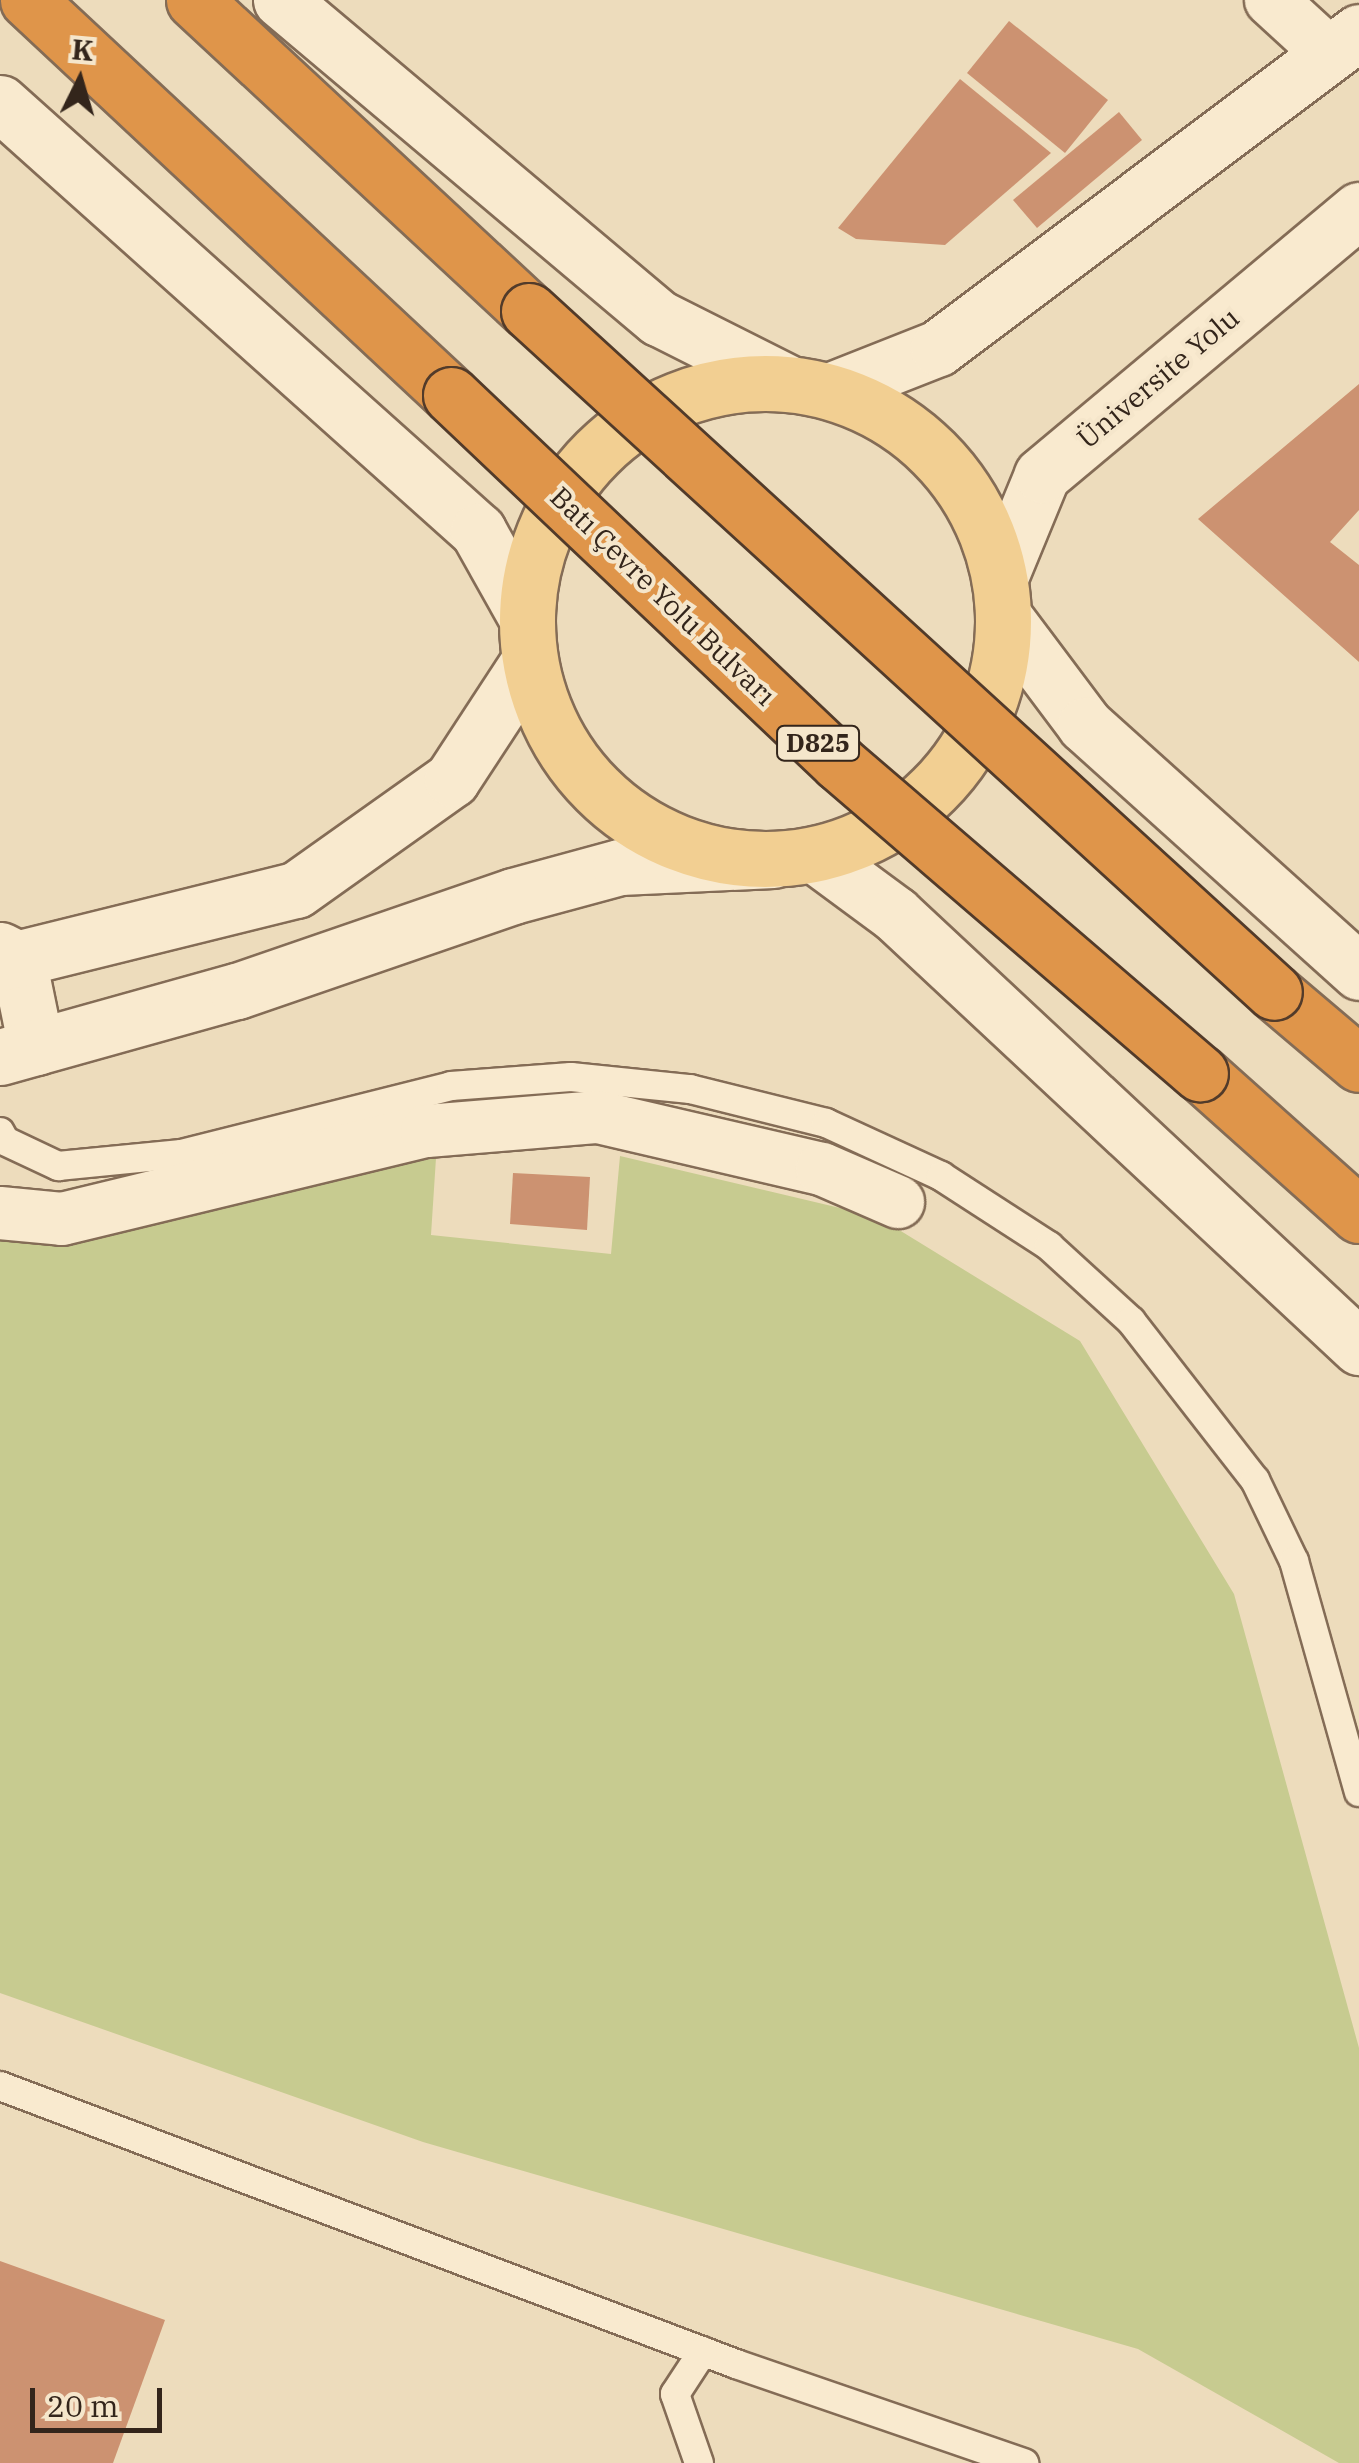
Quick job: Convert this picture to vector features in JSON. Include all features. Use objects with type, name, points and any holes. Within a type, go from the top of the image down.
[{"type":"highway","name":"Batı Çevre Yolu Bulvarı","points":[[28,0],[839,763],[1359,1215]]},
{"type":"highway","points":[[194,0],[1274,992],[1359,1064]]},
{"type":"main road","points":[[808,387],[878,411],[922,441],[958,481],[985,526],[1002,597],[996,682],[978,727],[930,794],[877,832],[794,857],[705,852],[642,826],[588,784],[549,727],[526,638],[540,536],[579,469],[638,418],[710,388],[808,387]]},
{"type":"street","points":[[281,0],[659,318],[808,387],[938,348],[1344,43],[1271,0]]},
{"type":"street","points":[[0,103],[478,531],[526,638],[452,780],[296,890],[6,957],[18,1052],[237,991],[514,896],[620,867],[794,857],[896,914],[1359,1346]]},
{"type":"street","name":"Üniversite Yolu","points":[[1002,597],[1042,474],[1359,210]]},
{"type":"street","points":[[1002,597],[1085,725],[1359,972]]},
{"type":"street","points":[[0,1213],[62,1219],[427,1131],[598,1117],[822,1169],[898,1202]]},
{"type":"lane","points":[[0,1132],[5,1141],[58,1166],[93,1163],[181,1154],[452,1086],[571,1078],[690,1088],[826,1124],[941,1176],[1049,1246],[1131,1321],[1255,1480],[1294,1561],[1359,1792]]},
{"type":"lane","points":[[0,2086],[703,2351],[1024,2463]]},
{"type":"lane","points":[[699,2463],[675,2394],[703,2351]]},
{"type":"green space","points":[[620,1156],[878,1217],[1080,1341],[1234,1594],[1359,2048],[1359,2463],[1339,2463],[1138,2349],[423,2142],[0,1993],[0,1225],[176,1207],[436,1158],[431,1235],[611,1254]]},
{"type":"building","points":[[1009,21],[1108,100],[1065,153],[967,73]]},
{"type":"building","points":[[960,79],[1051,153],[945,245],[856,239],[838,228]]},
{"type":"building","points":[[1119,112],[1142,140],[1037,228],[1013,200]]},
{"type":"building","points":[[1359,384],[1359,510],[1330,542],[1359,565],[1359,662],[1198,519]]},
{"type":"building","points":[[513,1173],[590,1177],[587,1230],[510,1224]]},
{"type":"building","points":[[0,2261],[165,2320],[113,2463],[0,2463]]}]
